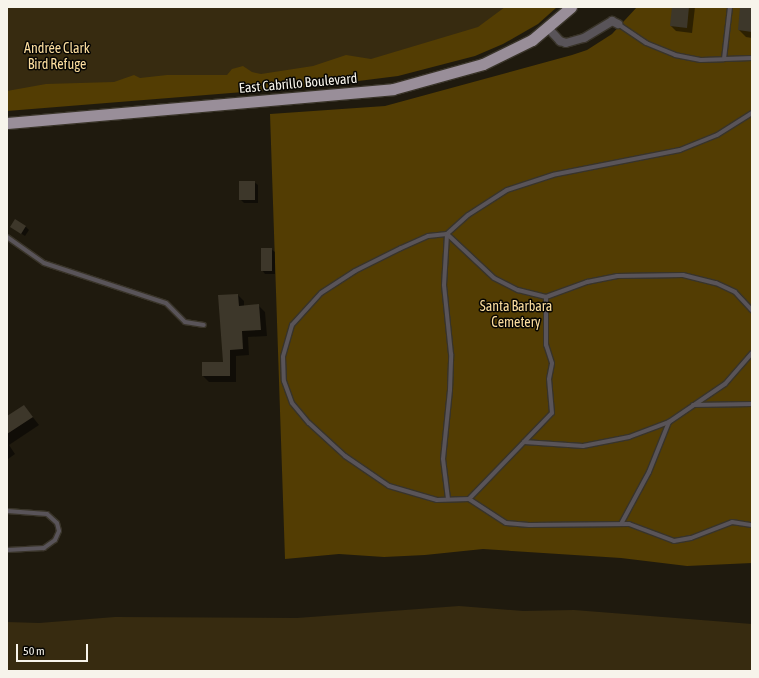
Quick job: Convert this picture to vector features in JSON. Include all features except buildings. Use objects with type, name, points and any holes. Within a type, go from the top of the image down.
[{"type":"main road","name":"East Cabrillo Boulevard","points":[[7,123],[393,89],[483,64],[532,40],[571,7]]},
{"type":"street","points":[[548,28],[563,43],[584,38],[612,21],[618,24]]},
{"type":"lane","points":[[724,59],[730,7]]},
{"type":"lane","points":[[618,24],[646,44],[675,54],[701,60],[752,58]]},
{"type":"lane","points":[[752,113],[717,135],[680,150],[553,175],[507,190],[468,216],[447,234],[428,236],[401,248],[355,271],[321,293],[292,325],[283,357],[284,381],[292,403],[309,423],[345,456],[389,486],[437,500],[469,499],[506,523],[529,525],[629,524],[674,541],[691,538],[732,522],[752,525]]},
{"type":"lane","points":[[447,234],[494,278],[518,290],[546,297],[587,282],[617,276],[683,275],[716,283],[735,292],[752,310]]},
{"type":"lane","points":[[447,234],[444,286],[451,354],[450,390],[443,459],[448,500]]},
{"type":"lane","points":[[7,237],[44,263],[166,303],[185,322],[204,325]]},
{"type":"lane","points":[[469,499],[552,413],[549,379],[552,363],[546,345],[546,297]]},
{"type":"lane","points":[[524,442],[583,446],[629,438],[669,422],[725,384],[752,353]]},
{"type":"lane","points":[[693,405],[752,404]]},
{"type":"lane","points":[[622,524],[649,472],[669,422]]},
{"type":"lane","points":[[7,511],[47,514],[57,523],[59,531],[55,540],[44,548],[7,550]]},
{"type":"green space","name":"Andrée Clark Bird Refuge","points":[[7,7],[557,7],[538,24],[503,44],[475,56],[398,76],[319,86],[7,111]]},
{"type":"green space","name":"Santa Barbara Cemetery","points":[[637,7],[752,7],[752,563],[687,566],[621,558],[483,549],[425,555],[384,557],[339,554],[285,559],[270,114],[385,106],[572,55],[587,50],[612,34]]},
{"type":"shaded area","name":"Andrée Clark Bird Refuge","points":[[7,7],[505,7],[478,27],[371,59],[346,55],[313,66],[261,74],[252,72],[243,66],[232,69],[227,75],[167,75],[140,78],[134,75],[114,82],[46,84],[7,91]]},
{"type":"shaded area","points":[[459,606],[523,611],[574,610],[752,624],[752,671],[7,671],[7,622],[39,623],[115,617],[297,618]]}]
